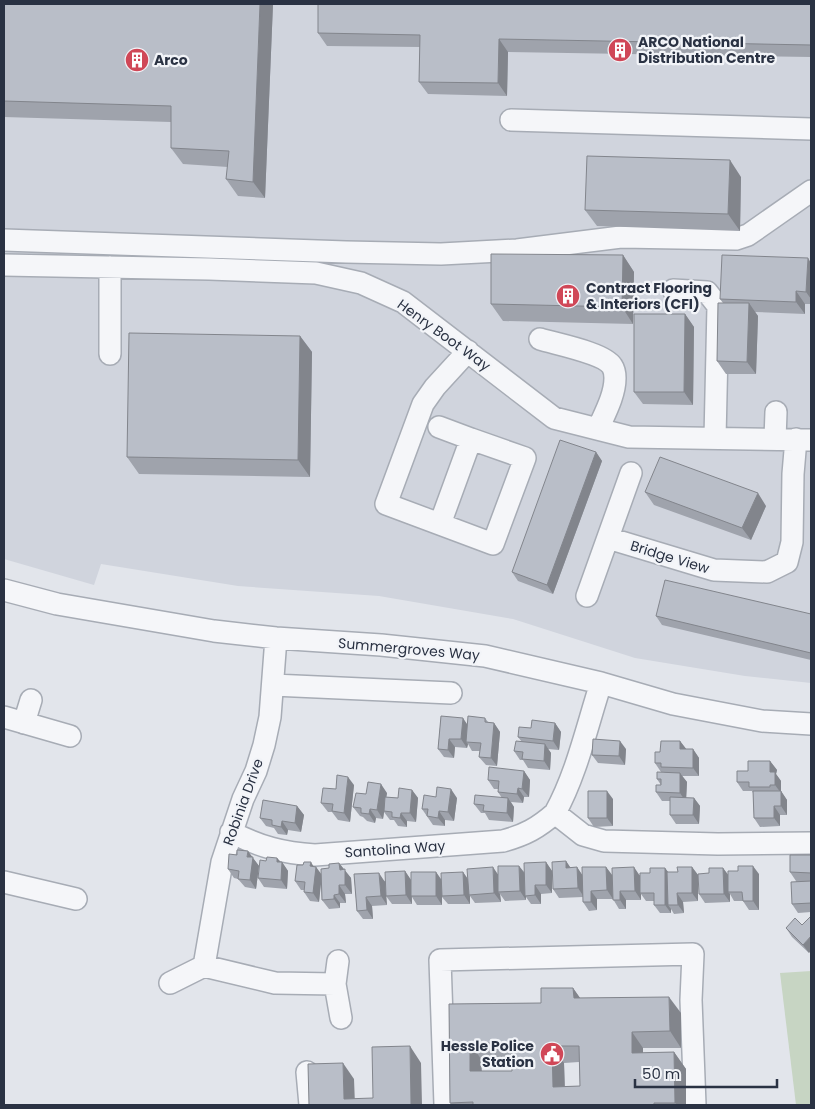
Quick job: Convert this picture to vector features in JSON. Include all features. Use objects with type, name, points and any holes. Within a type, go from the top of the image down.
[{"type":"street","points":[[511,120],[811,129]]},
{"type":"street","points":[[4,240],[441,254],[517,250],[621,237],[736,239],[748,235],[811,191]]},
{"type":"street","points":[[196,247],[196,268]]},
{"type":"street","name":"Henry Boot Way","points":[[4,265],[196,268],[316,273],[361,282],[403,302],[554,418],[629,437],[794,439]]},
{"type":"street","points":[[110,267],[110,354]]},
{"type":"street","points":[[673,290],[707,292],[718,306],[715,438]]},
{"type":"street","points":[[540,339],[591,354],[604,359],[613,367],[615,377],[614,390],[598,429]]},
{"type":"street","points":[[439,427],[525,458],[493,544],[386,504],[423,404],[435,387],[468,351]]},
{"type":"street","points":[[776,412],[794,439]]},
{"type":"street","points":[[440,524],[471,439]]},
{"type":"street","name":"Bridge View","points":[[608,538],[714,570],[767,572],[787,562],[792,542],[794,439]]},
{"type":"street","points":[[587,596],[631,473]]},
{"type":"street","name":"Summergroves Way","points":[[4,590],[67,606],[214,631],[485,656],[601,683],[673,704],[762,721],[811,724]]},
{"type":"street","name":"Robinia Drive","points":[[204,966],[222,862],[243,799],[256,771],[270,716],[276,638]]},
{"type":"street","name":"Santolina Way","points":[[231,832],[250,842],[270,849],[293,854],[316,855],[503,841],[522,836],[541,826],[555,813],[564,797],[588,728],[601,683]]},
{"type":"street","points":[[273,684],[451,693]]},
{"type":"street","points":[[31,700],[14,720],[70,736]]},
{"type":"street","points":[[555,813],[582,835],[604,841],[718,844],[811,843]]},
{"type":"street","points":[[4,882],[76,899]]},
{"type":"street","points":[[445,1105],[451,1009],[440,960],[693,954],[682,1000],[695,1105]]},
{"type":"street","points":[[338,961],[335,984],[341,1018]]},
{"type":"street","points":[[170,983],[204,966],[276,983],[335,984]]},
{"type":"street","points":[[307,1072],[310,1105]]},
{"type":"shaded area","points":[[4,4],[811,4],[811,683],[745,676],[635,658],[513,619],[379,596],[238,586],[101,564],[94,585],[4,559]]},
{"type":"green space","points":[[811,971],[811,1105],[796,1105],[780,973]]},
{"type":"building","name":"Arco","points":[[4,4],[260,4],[253,182],[226,179],[229,151],[171,148],[171,106],[4,101]]},
{"type":"building","name":"ARCO National Distribution Centre","points":[[318,4],[811,4],[811,45],[499,39],[498,83],[419,82],[420,35],[318,33]]},
{"type":"building","points":[[587,156],[730,160],[728,214],[585,210]]},
{"type":"building","name":"Contract Flooring & Interiors (CFI)","points":[[491,254],[623,255],[622,307],[491,304]]},
{"type":"building","points":[[722,255],[808,258],[806,292],[796,291],[796,302],[720,299]]},
{"type":"building","points":[[718,303],[749,303],[747,362],[717,361]]},
{"type":"building","points":[[634,314],[685,314],[684,392],[634,392]]},
{"type":"building","points":[[129,333],[300,336],[298,460],[127,457]]},
{"type":"building","points":[[560,440],[596,452],[547,585],[512,572]]},
{"type":"building","points":[[660,457],[758,493],[742,528],[645,492]]},
{"type":"building","points":[[665,580],[811,614],[811,653],[656,616]]},
{"type":"building","points":[[441,716],[463,718],[461,739],[449,739],[448,750],[438,749]]},
{"type":"building","points":[[468,716],[485,718],[485,722],[494,723],[491,758],[479,757],[481,743],[466,742]]},
{"type":"building","points":[[532,720],[555,723],[553,741],[518,737],[519,727],[531,728]]},
{"type":"building","points":[[593,739],[620,741],[619,756],[592,755]]},
{"type":"building","points":[[516,741],[545,744],[544,761],[522,759],[523,752],[514,751]]},
{"type":"building","points":[[661,741],[680,741],[680,749],[693,749],[693,768],[661,767],[661,763],[655,763],[655,752],[660,752]]},
{"type":"building","points":[[748,761],[770,761],[770,772],[775,772],[775,785],[770,785],[770,787],[749,787],[749,782],[737,782],[737,771],[748,771]]},
{"type":"building","points":[[489,767],[524,771],[522,789],[518,788],[517,794],[498,792],[499,781],[488,780]]},
{"type":"building","points":[[657,772],[680,773],[680,793],[656,792],[656,785],[661,785],[661,779],[657,779]]},
{"type":"building","points":[[337,775],[348,777],[344,813],[332,811],[333,804],[321,803],[323,788],[336,789]]},
{"type":"building","points":[[368,782],[381,784],[377,810],[370,809],[369,814],[361,813],[361,808],[353,807],[356,793],[366,794]]},
{"type":"building","points":[[437,787],[451,789],[448,812],[439,811],[438,818],[427,816],[428,809],[422,809],[424,795],[436,797]]},
{"type":"building","points":[[399,788],[412,790],[410,813],[401,813],[400,818],[392,817],[392,812],[384,811],[385,797],[398,798]]},
{"type":"building","points":[[588,791],[607,791],[607,818],[588,818]]},
{"type":"building","points":[[753,791],[781,791],[781,806],[774,806],[774,818],[754,818]]},
{"type":"building","points":[[475,795],[508,798],[507,813],[483,811],[484,805],[474,804]]},
{"type":"building","points":[[670,797],[694,798],[693,815],[670,815]]},
{"type":"building","points":[[263,800],[297,806],[295,823],[282,821],[281,827],[272,825],[272,820],[260,818]]},
{"type":"building","points":[[237,850],[248,851],[247,857],[253,857],[250,880],[238,879],[239,871],[228,869],[229,854],[237,855]]},
{"type":"building","points":[[790,855],[811,855],[811,873],[790,872]]},
{"type":"building","points":[[267,857],[277,858],[277,862],[282,862],[281,880],[258,878],[260,860],[266,861]]},
{"type":"building","points":[[566,861],[566,868],[577,867],[578,888],[553,889],[552,862]]},
{"type":"building","points":[[304,862],[311,862],[310,866],[316,867],[313,893],[304,892],[305,882],[295,881],[297,865],[303,865]]},
{"type":"building","points":[[546,862],[546,885],[535,885],[535,895],[525,896],[524,863]]},
{"type":"building","points":[[339,863],[340,870],[345,869],[345,885],[339,885],[339,894],[334,895],[334,899],[322,900],[321,869],[329,868],[329,864]]},
{"type":"building","points":[[498,866],[519,866],[520,891],[498,892]]},
{"type":"building","points":[[738,866],[753,866],[753,901],[743,901],[742,892],[728,892],[728,871],[738,871]]},
{"type":"building","points":[[493,867],[494,893],[469,895],[467,869]]},
{"type":"building","points":[[582,867],[606,867],[607,890],[591,891],[591,902],[583,902]]},
{"type":"building","points":[[634,867],[635,891],[620,891],[620,900],[613,900],[612,868]]},
{"type":"building","points":[[677,867],[692,867],[692,893],[677,893],[678,905],[668,905],[667,872],[678,872]]},
{"type":"building","points":[[650,868],[665,868],[665,905],[654,905],[654,893],[640,893],[640,873],[650,873]]},
{"type":"building","points":[[709,868],[723,868],[724,894],[699,894],[698,874],[709,873]]},
{"type":"building","points":[[405,871],[406,895],[386,896],[385,872]]},
{"type":"building","points":[[411,872],[436,872],[436,896],[411,896]]},
{"type":"building","points":[[463,872],[464,895],[442,896],[441,873]]},
{"type":"building","points":[[379,873],[381,896],[366,897],[367,910],[357,911],[354,874]]},
{"type":"building","points":[[811,881],[811,903],[792,904],[791,882]]},
{"type":"building","points":[[811,916],[811,936],[803,945],[786,928],[795,918],[802,925]]},
{"type":"building","name":"Hessle Police Station","points":[[541,988],[573,988],[574,998],[669,997],[670,1031],[632,1032],[632,1053],[674,1052],[675,1103],[654,1103],[654,1105],[473,1105],[473,1102],[450,1103],[449,1004],[541,1003]],"holes":[[[470,1043],[512,1043],[512,1071],[470,1071]],[[552,1046],[579,1046],[580,1086],[553,1087]]]},
{"type":"building","points":[[410,1046],[411,1105],[309,1105],[308,1064],[343,1063],[344,1099],[373,1098],[372,1047]]},
{"type":"place","name":"ARCO National Distribution Centre","points":[[620,50]]},
{"type":"place","name":"Arco","points":[[137,60]]},
{"type":"place","name":"Contract Flooring & Interiors (CFI)","points":[[568,296]]},
{"type":"place","name":"Hessle Police Station","points":[[552,1054]]}]
